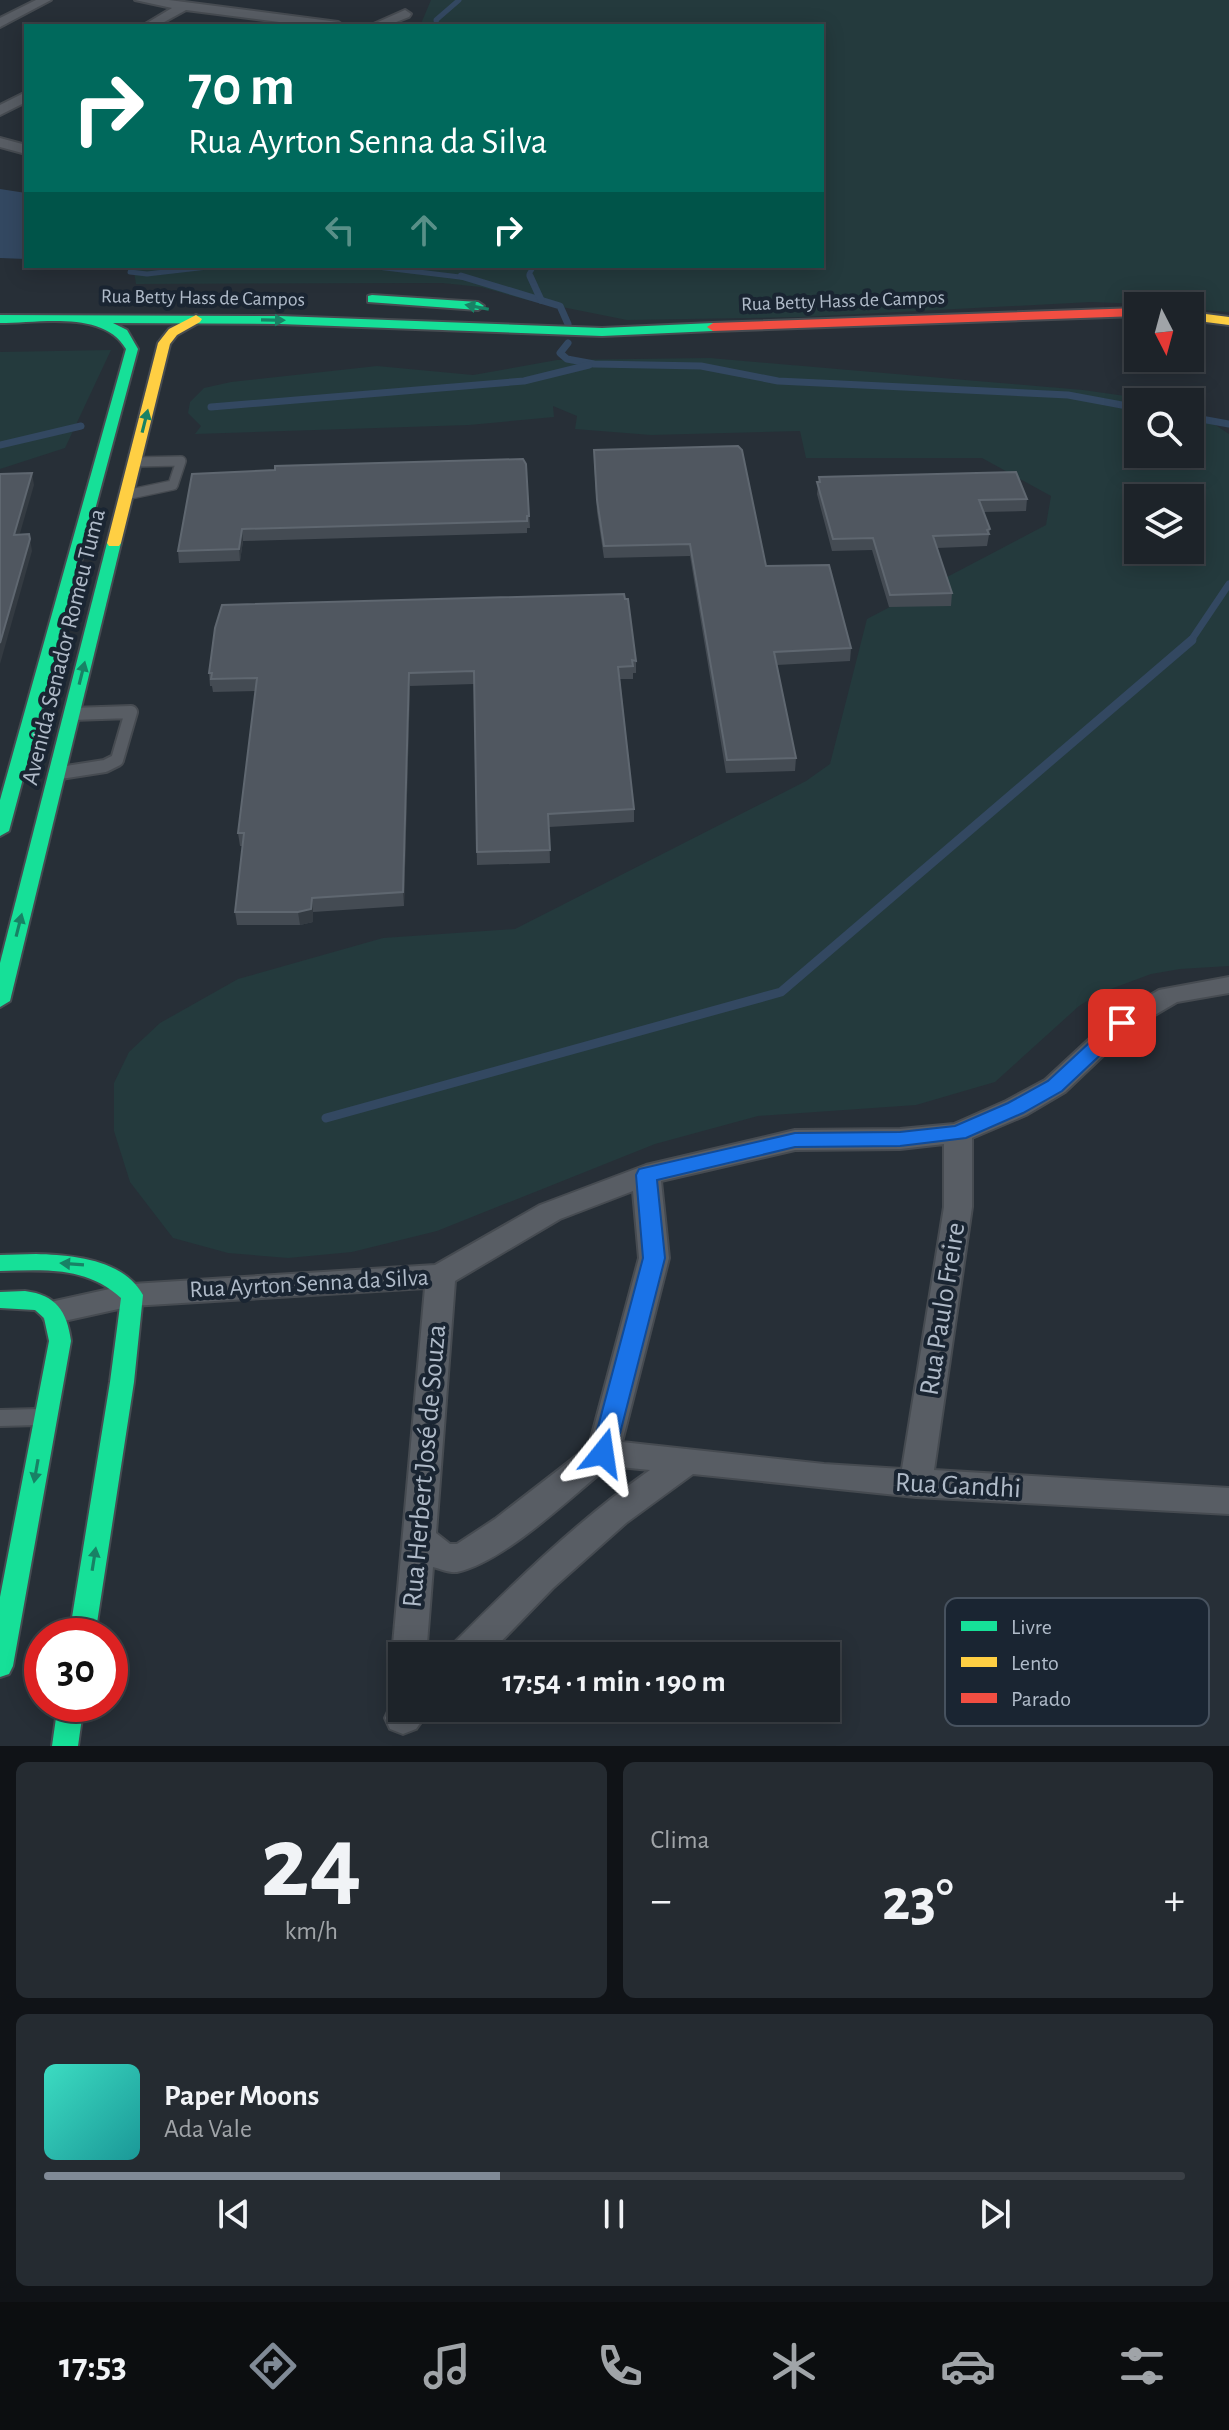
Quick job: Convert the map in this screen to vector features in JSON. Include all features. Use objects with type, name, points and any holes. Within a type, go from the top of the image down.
[{"type":"street","points":[[0,23],[45,0]]},
{"type":"street","points":[[141,0],[308,24]]},
{"type":"street","points":[[403,20],[415,0]]},
{"type":"street","points":[[152,24],[184,6]]},
{"type":"street","points":[[0,111],[24,97]]},
{"type":"street","points":[[0,142],[24,149]]},
{"type":"street","name":"Rua Betty Hass de Campos","points":[[357,298],[472,305],[511,314],[550,332]]},
{"type":"street","points":[[196,319],[205,300]]},
{"type":"street","name":"Rua Betty Hass de Campos","points":[[0,319],[393,323],[550,332],[1124,312]]},
{"type":"street","points":[[1204,318],[1229,321]]},
{"type":"street","name":"Avenida Senador Romeu Tuma","points":[[0,831],[9,770],[132,349],[127,337],[96,319]]},
{"type":"street","name":"Avenida Senador Romeu Tuma","points":[[0,1001],[164,343],[173,332],[196,319]]},
{"type":"street","name":"Rua Ayrton Senna da Silva","points":[[55,1312],[132,1295],[441,1276],[550,1212],[646,1175],[795,1140],[900,1139],[958,1133],[1016,1108],[1055,1086],[1122,1023],[1168,996],[1229,985]]},
{"type":"street","name":"Rua Paulo Freire","points":[[916,1484],[958,1207],[958,1133]]},
{"type":"street","points":[[419,1538],[437,1554],[456,1558],[482,1546],[603,1453],[654,1258],[646,1175]]},
{"type":"street","points":[[0,1263],[93,1266],[119,1279],[132,1295],[122,1382],[85,1618]]},
{"type":"street","name":"Rua Herbert José de Souza","points":[[410,1642],[441,1276]]},
{"type":"street","points":[[0,1300],[36,1299],[51,1306],[60,1341],[0,1666]]},
{"type":"street","name":"Rua Gandhi","points":[[603,1453],[824,1477],[1229,1501]]},
{"type":"street","points":[[478,1642],[541,1578],[614,1513],[688,1461]]},
{"type":"street","points":[[65,1746],[68,1722]]},
{"type":"lane","points":[[126,495],[173,485],[181,461],[134,462]]},
{"type":"lane","points":[[57,773],[105,766],[117,760],[131,712],[72,714]]},
{"type":"lane","points":[[0,1418],[46,1416]]},
{"type":"green space","points":[[431,0],[1229,0],[1229,312],[1204,310],[1204,292],[1124,292],[1124,303],[1091,302],[802,317],[627,320],[527,300],[481,287],[442,283],[136,284],[133,268],[824,268],[824,24],[421,24]]},
{"type":"green space","points":[[111,350],[65,448],[0,469],[0,352]]},
{"type":"green space","points":[[710,358],[1124,396],[1124,468],[1204,468],[1204,417],[1229,434],[1229,966],[1151,974],[1100,993],[1079,1006],[995,1082],[916,1105],[758,1116],[655,1144],[437,1231],[352,1252],[288,1258],[228,1253],[173,1238],[130,1182],[114,1131],[114,1083],[129,1052],[160,1023],[238,979],[383,938],[515,929],[806,781],[830,764],[867,619],[1046,525],[1051,496],[982,458],[806,458],[800,431],[651,435],[575,429],[577,416],[553,406],[554,417],[469,425],[195,434],[201,426],[188,413],[190,402],[204,388],[231,382],[377,366],[473,375],[557,360]]},
{"type":"water","points":[[0,189],[24,193],[24,259],[0,258]]},
{"type":"building","points":[[738,446],[742,450],[766,566],[829,565],[851,648],[774,652],[796,758],[727,760],[690,544],[604,546],[594,450]]},
{"type":"building","points":[[523,459],[526,464],[527,521],[242,529],[239,549],[178,551],[192,474],[275,470],[275,466]]},
{"type":"building","points":[[1016,472],[1027,499],[979,500],[989,534],[933,536],[952,593],[890,595],[873,538],[833,539],[817,482],[820,482],[819,477]]},
{"type":"building","points":[[32,473],[14,535],[29,534],[30,539],[0,643],[0,474]]},
{"type":"building","points":[[624,594],[628,599],[636,661],[632,660],[633,666],[618,667],[634,809],[548,814],[550,850],[477,852],[474,671],[409,673],[403,892],[312,898],[311,909],[298,912],[235,912],[244,833],[238,833],[257,678],[211,679],[212,673],[209,673],[215,628],[222,605]]},
{"type":"waterway","points":[[437,24],[436,20],[459,0]]},
{"type":"waterway","points":[[130,272],[147,274],[199,268]]},
{"type":"waterway","points":[[386,268],[467,278]]},
{"type":"waterway","points":[[530,276],[533,268]]},
{"type":"waterway","points":[[461,276],[467,278]]},
{"type":"waterway","points":[[530,276],[541,300]]},
{"type":"waterway","points":[[467,278],[560,306],[568,324]]},
{"type":"waterway","points":[[568,343],[560,353],[567,359],[594,364],[701,366],[778,381],[1068,395],[1124,405]]},
{"type":"waterway","points":[[211,407],[524,381],[589,365]]},
{"type":"waterway","points":[[1204,420],[1229,424]]},
{"type":"waterway","points":[[0,445],[81,426]]},
{"type":"waterway","points":[[1190,641],[1229,584]]},
{"type":"waterway","points":[[326,1118],[781,992],[1190,641]]},
{"type":"traffic: fast","points":[[372,299],[478,306]]},
{"type":"traffic: fast","points":[[0,319],[280,320],[602,332],[713,327]]},
{"type":"traffic: fast","points":[[0,831],[132,349],[123,333],[96,319]]},
{"type":"traffic: fast","points":[[0,1001],[114,543]]},
{"type":"traffic: fast","points":[[0,1263],[54,1262],[88,1267],[118,1282],[132,1295],[122,1382],[85,1618]]},
{"type":"traffic: fast","points":[[0,1300],[43,1304],[54,1316],[60,1341],[0,1666]]},
{"type":"traffic: fast","points":[[65,1746],[68,1722]]},
{"type":"traffic: slow","points":[[1204,318],[1229,321]]},
{"type":"traffic: slow","points":[[114,543],[164,343],[173,332],[196,319]]},
{"type":"traffic: jam","points":[[713,327],[1124,312]]},
{"type":"route","points":[[603,1453],[654,1258],[646,1175],[795,1140],[900,1139],[958,1133],[1016,1108],[1055,1086],[1122,1023]]}]
